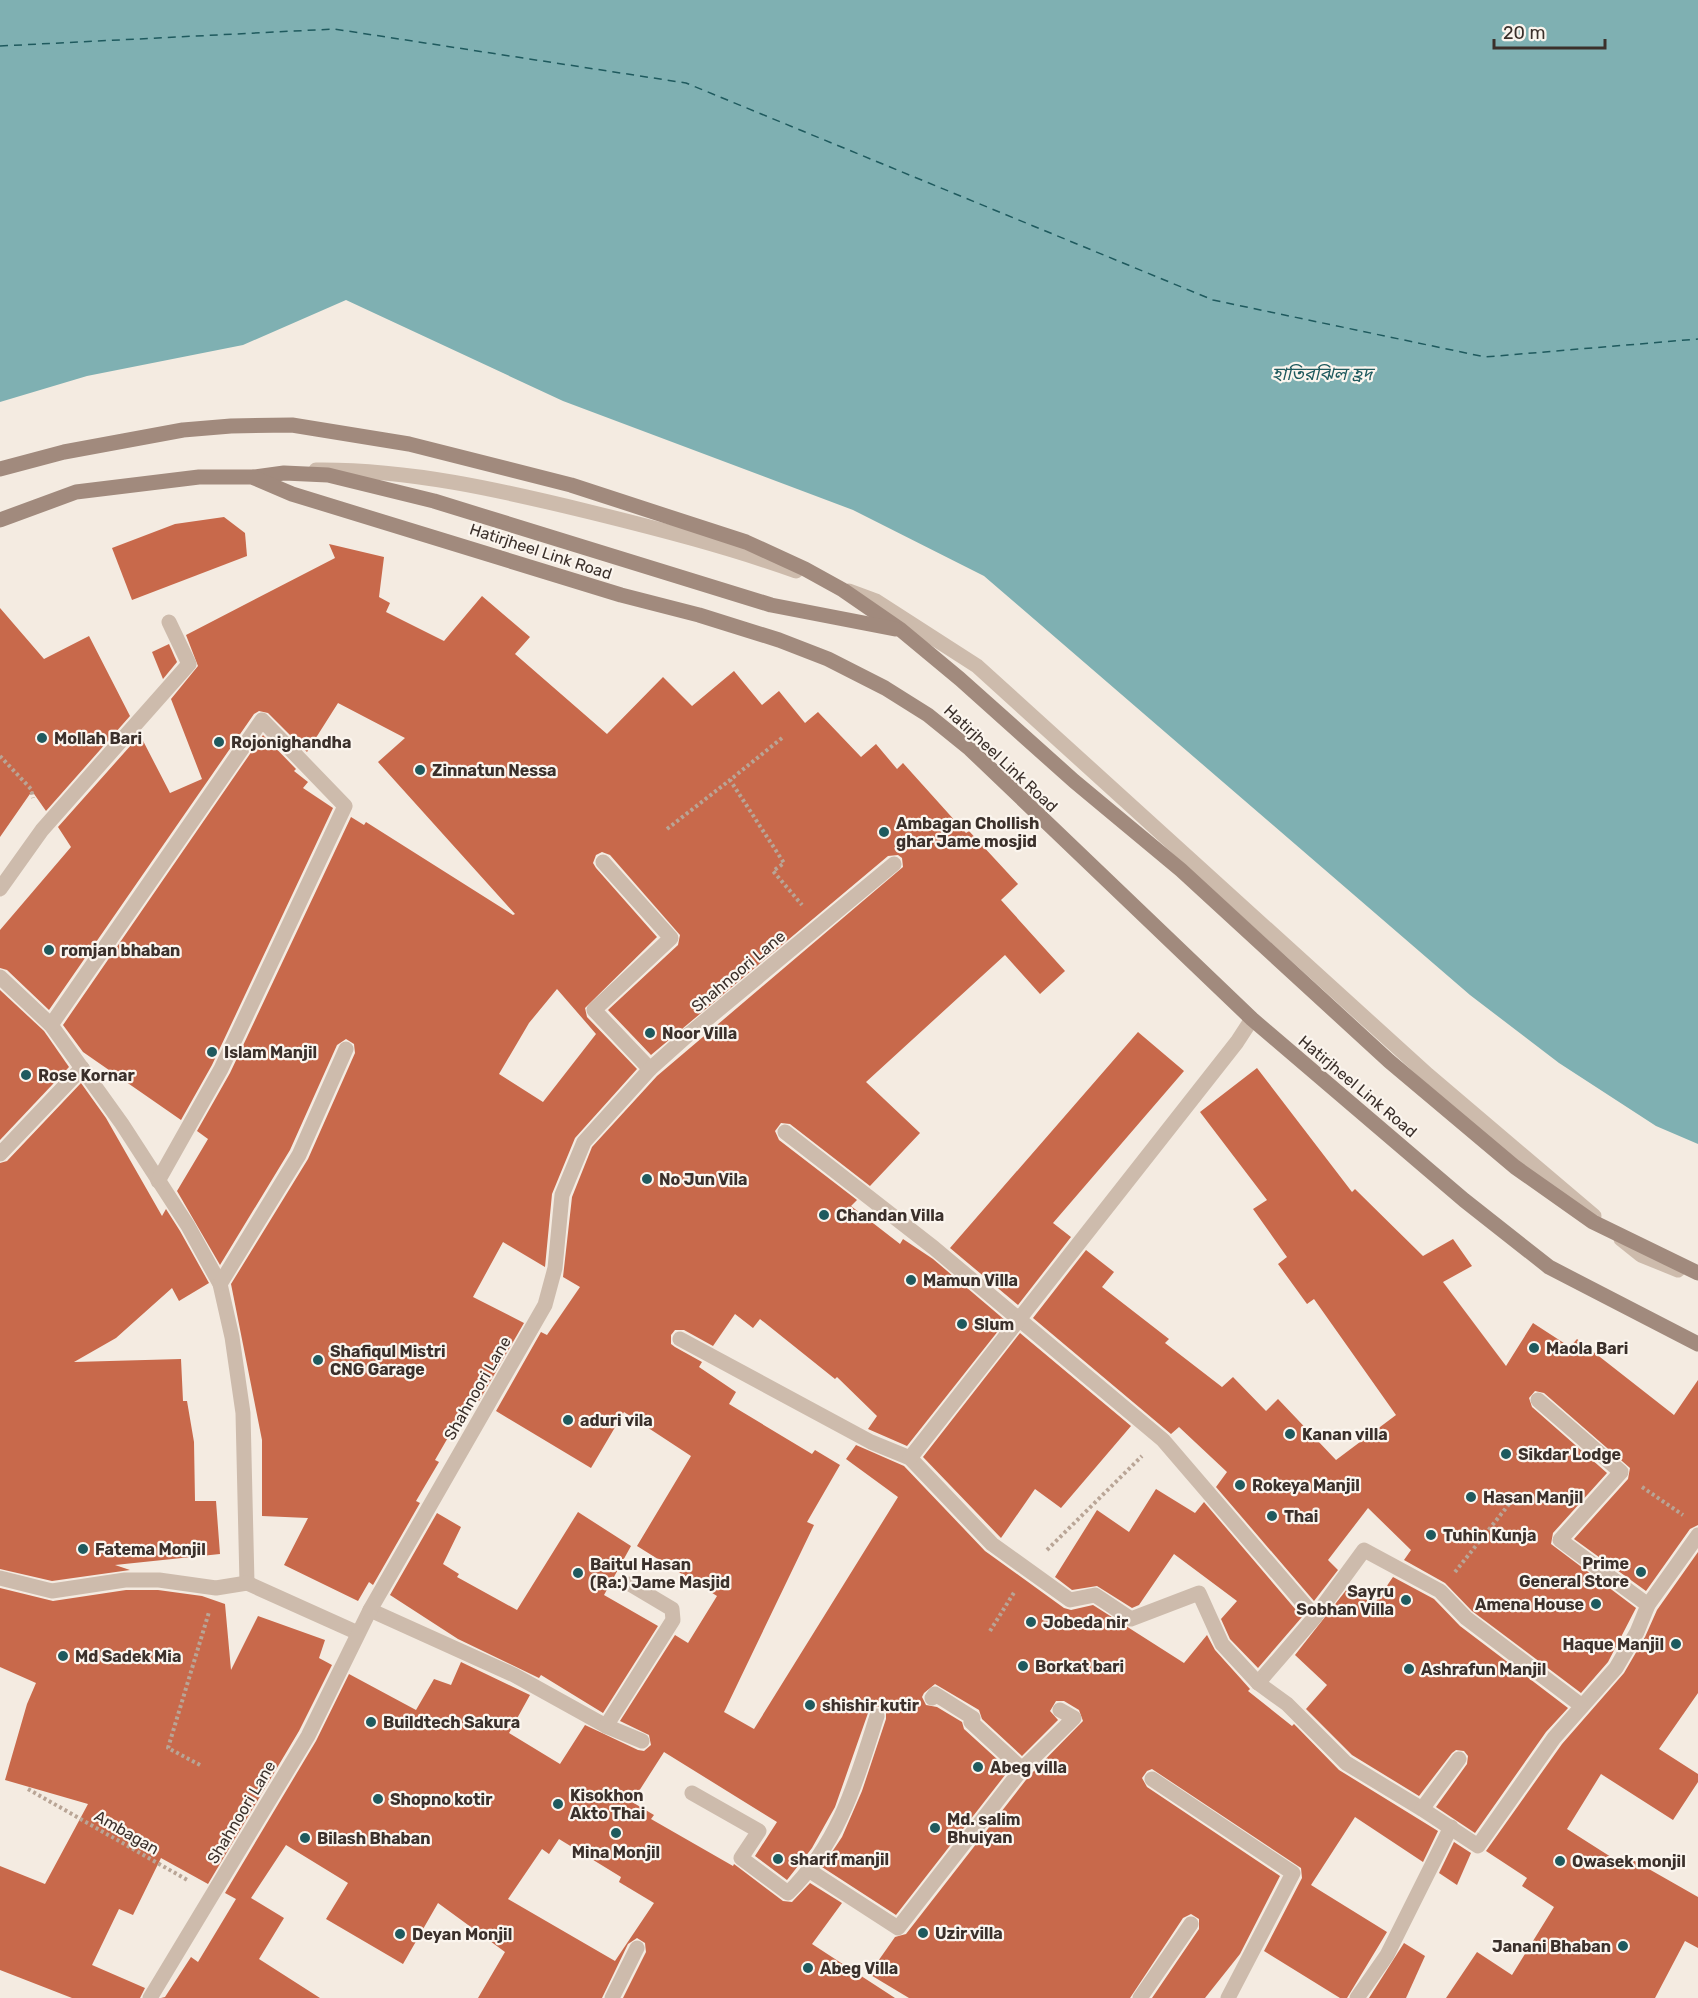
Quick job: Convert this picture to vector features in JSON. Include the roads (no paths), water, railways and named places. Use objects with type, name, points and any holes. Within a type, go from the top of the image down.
[{"type":"main road","points":[[0,470],[64,452],[183,430],[292,425],[387,440],[478,460],[571,485],[746,542],[843,590],[901,630],[1027,737],[1074,781],[1181,870],[1389,1061],[1515,1167],[1593,1222],[1698,1273]]},
{"type":"main road","points":[[252,477],[284,472],[328,475],[434,501],[771,605],[901,630]]},
{"type":"main road","name":"Hatirjheel Link Road","points":[[0,520],[76,492],[199,477],[252,477],[292,494],[621,596],[699,615],[779,640],[828,659],[885,688],[928,715],[970,749],[1252,1019],[1464,1200],[1549,1267],[1698,1344]]},
{"type":"street","points":[[0,525],[104,488],[227,470],[360,469],[491,488],[627,521],[769,561],[876,601],[977,666],[1428,1076],[1641,1256],[1698,1278]]},
{"type":"street","points":[[0,889],[42,830],[189,664],[169,622]]},
{"type":"street","points":[[51,1025],[262,720],[345,806],[221,1069],[158,1181]]},
{"type":"street","points":[[603,862],[671,938],[594,1010],[650,1069]]},
{"type":"street","name":"Shahnoori Lane","points":[[150,1998],[308,1736],[370,1610],[545,1305],[555,1269],[562,1195],[584,1142],[650,1069],[894,864]]},
{"type":"street","points":[[0,976],[51,1025],[82,1068],[122,1124],[188,1226],[220,1284],[232,1337],[243,1413],[247,1583]]},
{"type":"street","points":[[910,1458],[1020,1320],[1252,1019]]},
{"type":"street","points":[[220,1284],[299,1155],[346,1049]]},
{"type":"street","points":[[0,1154],[82,1068]]},
{"type":"street","points":[[784,1132],[1020,1320],[1163,1440],[1315,1617]]},
{"type":"street","points":[[680,1339],[871,1442],[910,1458],[992,1545],[1070,1600],[1095,1595],[1131,1619],[1199,1593],[1222,1644],[1258,1683],[1287,1704],[1346,1763],[1478,1846],[1554,1738],[1616,1668],[1637,1632],[1648,1605],[1698,1535]]},
{"type":"street","points":[[1538,1400],[1621,1472],[1560,1540],[1648,1605]]},
{"type":"street","points":[[1258,1683],[1315,1617],[1364,1550],[1440,1591],[1466,1618],[1582,1706]]},
{"type":"street","points":[[0,1578],[52,1591],[125,1580],[159,1580],[216,1588],[247,1583],[358,1633]]},
{"type":"street","points":[[606,1726],[673,1620],[672,1610],[630,1584]]},
{"type":"street","points":[[370,1610],[514,1675],[606,1726],[642,1741]]},
{"type":"street","points":[[932,1698],[935,1694],[973,1718],[971,1722],[1022,1769]]},
{"type":"street","points":[[810,1871],[898,1928],[1022,1769],[1074,1718],[1060,1710]]},
{"type":"street","points":[[692,1793],[759,1831],[741,1858],[788,1893],[810,1871],[849,1803],[877,1716]]},
{"type":"street","points":[[1422,1809],[1459,1759]]},
{"type":"street","points":[[1152,1779],[1293,1873],[1228,1998]]},
{"type":"street","points":[[1357,1998],[1387,1954],[1451,1827]]},
{"type":"street","points":[[1140,1998],[1191,1924]]},
{"type":"street","points":[[612,1998],[637,1948]]},
{"type":"water","name":"হাতিরঝিল হ্রদ","points":[[0,0],[1698,0],[1698,1144],[1656,1126],[1559,1063],[1470,995],[984,576],[853,510],[563,401],[346,300],[243,345],[87,376],[0,402]]},
{"type":"place","name":"Mollah Bari","points":[[42,738]]},
{"type":"place","name":"Rojonighandha","points":[[219,742]]},
{"type":"place","name":"Zinnatun Nessa","points":[[420,770]]},
{"type":"place","name":"Ambagan Chollish ghar Jame mosjid","points":[[884,832]]},
{"type":"place","name":"romjan bhaban","points":[[49,950]]},
{"type":"place","name":"Noor Villa","points":[[650,1033]]},
{"type":"place","name":"Islam Manjil","points":[[212,1052]]},
{"type":"place","name":"Rose Kornar","points":[[26,1075]]},
{"type":"place","name":"No Jun Vila","points":[[647,1179]]},
{"type":"place","name":"Chandan Villa","points":[[824,1215]]},
{"type":"place","name":"Mamun Villa","points":[[911,1280]]},
{"type":"place","name":"Slum","points":[[962,1324]]},
{"type":"place","name":"Maola Bari","points":[[1534,1348]]},
{"type":"place","name":"Shafiqul Mistri CNG Garage","points":[[318,1360]]},
{"type":"place","name":"aduri vila","points":[[568,1420]]},
{"type":"place","name":"Kanan villa","points":[[1290,1434]]},
{"type":"place","name":"Sikdar Lodge","points":[[1506,1454]]},
{"type":"place","name":"Rokeya Manjil","points":[[1240,1485]]},
{"type":"place","name":"Hasan Manjil","points":[[1471,1497]]},
{"type":"place","name":"Thai","points":[[1272,1516]]},
{"type":"place","name":"Tuhin Kunja","points":[[1431,1535]]},
{"type":"place","name":"Fatema Monjil","points":[[83,1549]]},
{"type":"place","name":"Prime General Store","points":[[1641,1572]]},
{"type":"place","name":"Baitul Hasan (Ra:) Jame Masjid","points":[[578,1573]]},
{"type":"place","name":"Sayru Sobhan Villa","points":[[1406,1600]]},
{"type":"place","name":"Amena House","points":[[1596,1604]]},
{"type":"place","name":"Jobeda nir","points":[[1031,1622]]},
{"type":"place","name":"Haque Manjil","points":[[1676,1644]]},
{"type":"place","name":"Md Sadek Mia","points":[[63,1656]]},
{"type":"place","name":"Borkat bari","points":[[1023,1666]]},
{"type":"place","name":"Ashrafun Manjil","points":[[1409,1669]]},
{"type":"place","name":"shishir kutir","points":[[810,1705]]},
{"type":"place","name":"Buildtech Sakura","points":[[371,1722]]},
{"type":"place","name":"Abeg villa","points":[[978,1767]]},
{"type":"place","name":"Shopno kotir","points":[[378,1799]]},
{"type":"place","name":"Kisokhon Akto Thai","points":[[558,1804]]},
{"type":"place","name":"Md. salim Bhuiyan","points":[[935,1828]]},
{"type":"place","name":"Mina Monjil","points":[[616,1833]]},
{"type":"place","name":"Bilash Bhaban","points":[[305,1838]]},
{"type":"place","name":"sharif manjil","points":[[778,1859]]},
{"type":"place","name":"Owasek monjil","points":[[1560,1861]]},
{"type":"place","name":"Uzir villa","points":[[923,1933]]},
{"type":"place","name":"Deyan Monjil","points":[[400,1934]]},
{"type":"place","name":"Janani Bhaban","points":[[1623,1946]]},
{"type":"place","name":"Abeg Villa","points":[[808,1968]]}]
